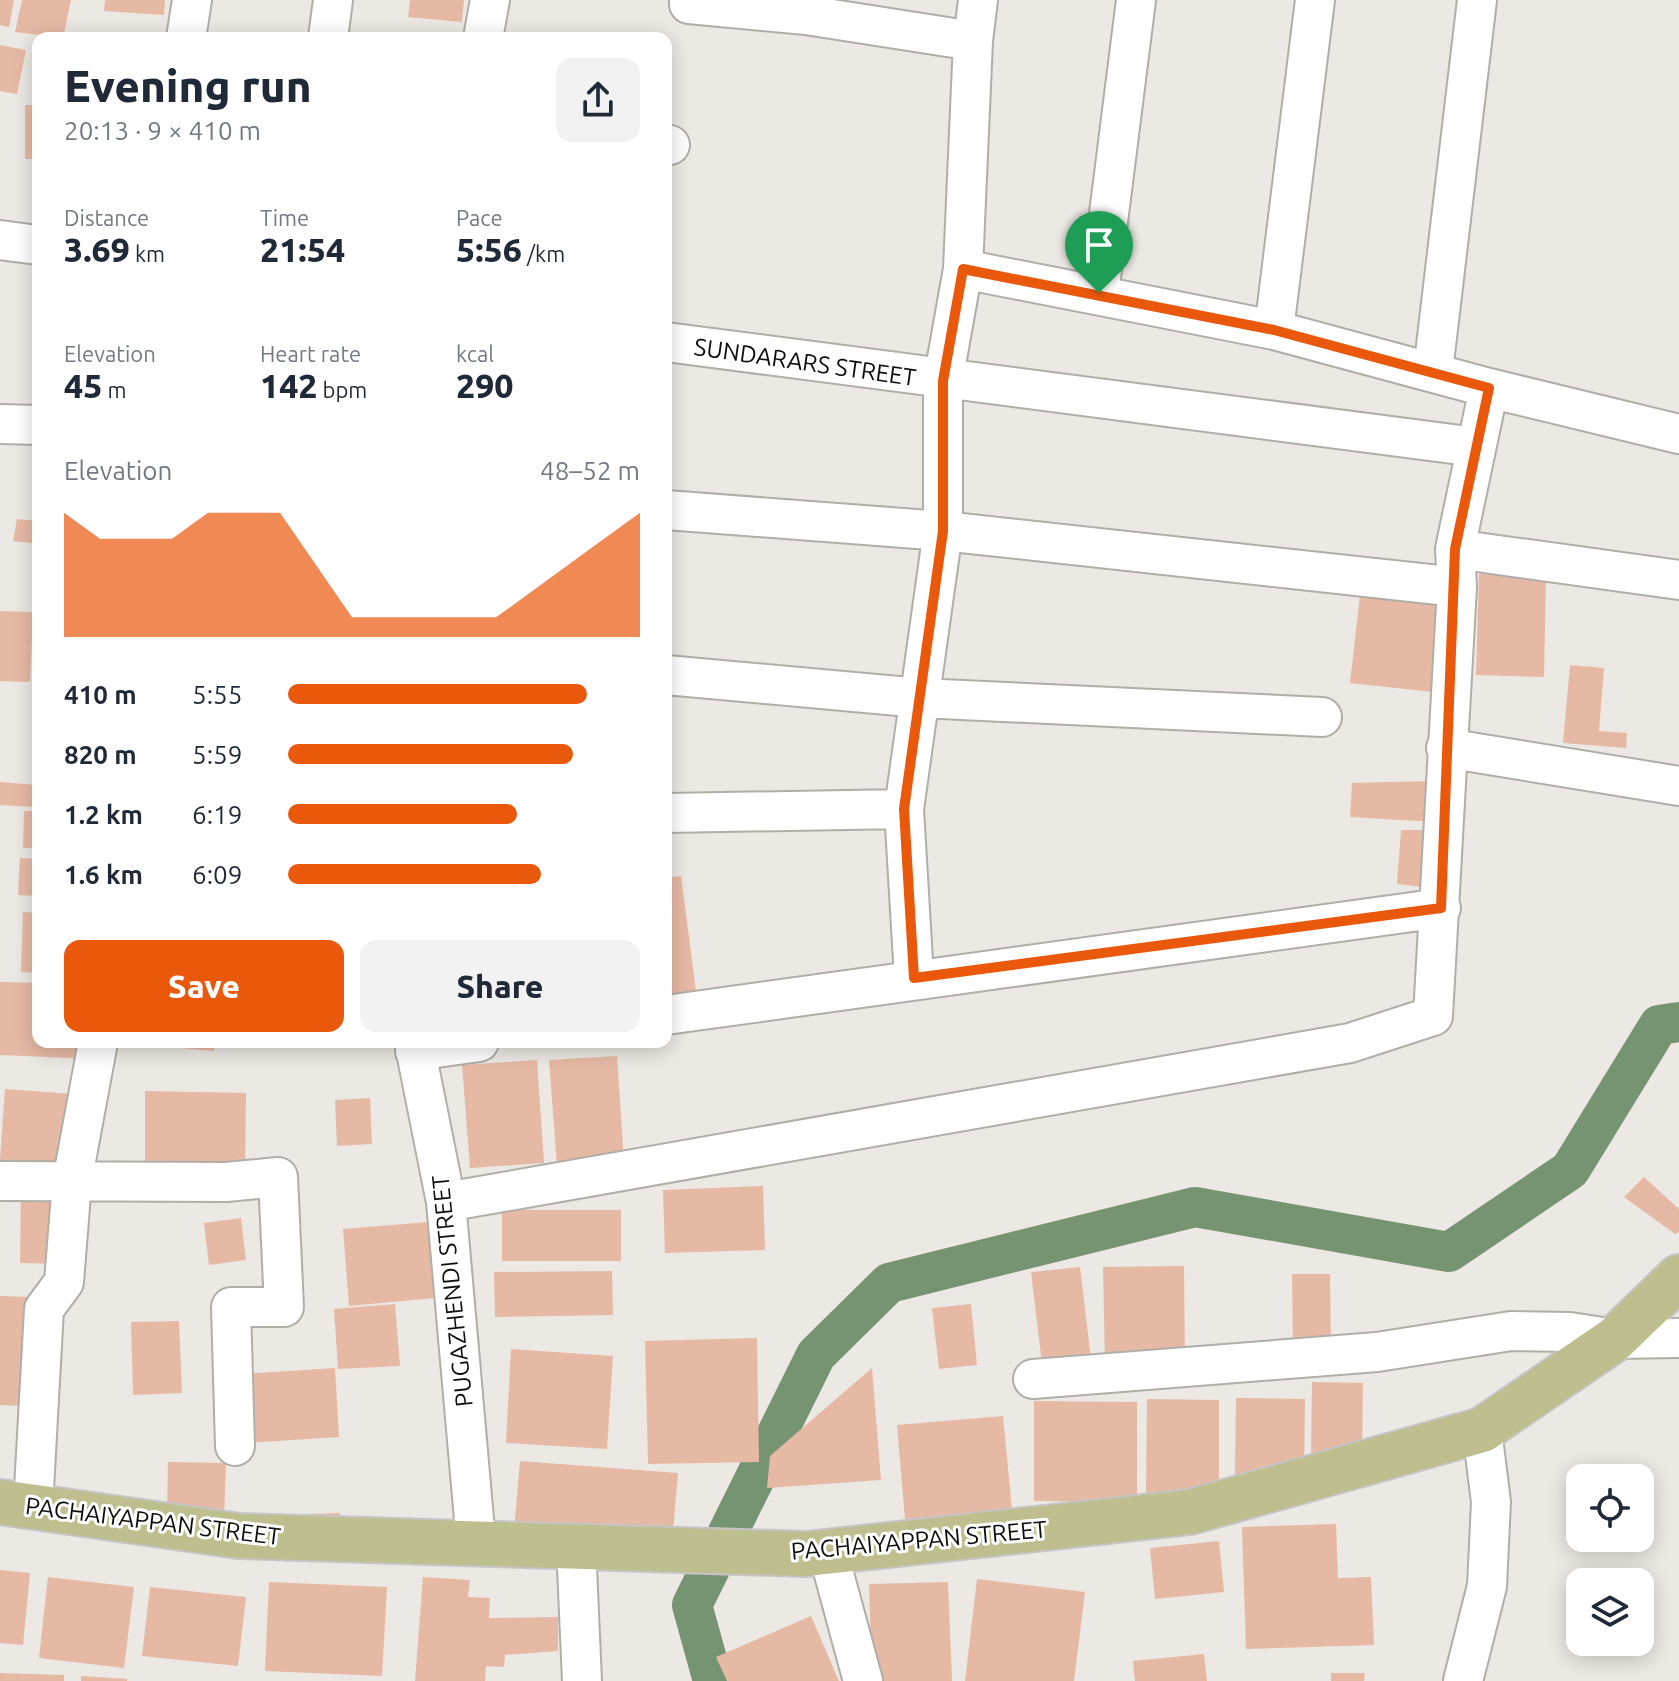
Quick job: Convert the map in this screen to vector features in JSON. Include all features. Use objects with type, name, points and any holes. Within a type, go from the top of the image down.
[{"type":"main road","name":"PACHAIYAPPAN STREET","points":[[16,1504],[239,1536],[818,1553],[1190,1512],[1482,1430],[1615,1339],[1679,1277]]},
{"type":"street","points":[[187,32],[192,0]]},
{"type":"street","points":[[329,32],[333,0]]},
{"type":"street","points":[[484,32],[490,0]]},
{"type":"street","points":[[689,0],[689,4],[807,7],[973,41]]},
{"type":"street","points":[[914,978],[904,809],[943,531],[943,381],[963,269],[973,41],[978,0]]},
{"type":"street","points":[[1099,293],[1136,0]]},
{"type":"street","points":[[1274,330],[1315,0]]},
{"type":"street","points":[[1433,371],[1477,0]]},
{"type":"street","points":[[0,240],[32,244]]},
{"type":"street","points":[[963,269],[1099,293],[1274,330],[1489,388],[1679,434]]},
{"type":"street","name":"SUNDARARS STREET","points":[[672,343],[943,381],[1476,447]]},
{"type":"street","points":[[446,1202],[1350,1043],[1433,1016],[1457,587],[1455,549],[1489,388]]},
{"type":"street","points":[[0,424],[32,425]]},
{"type":"street","points":[[672,510],[943,531],[1457,587]]},
{"type":"street","points":[[1455,549],[1679,580]]},
{"type":"street","points":[[672,676],[920,698],[1322,717]]},
{"type":"street","points":[[1446,748],[1679,786]]},
{"type":"street","points":[[672,813],[904,809]]},
{"type":"street","points":[[672,1014],[914,978],[1441,908]]},
{"type":"street","points":[[16,1504],[44,1309],[64,1282],[72,1182],[97,1048]]},
{"type":"street","name":"PUGAZHENDI STREET","points":[[414,1048],[446,1202],[476,1542]]},
{"type":"street","points":[[0,1181],[226,1182],[278,1177],[284,1307],[231,1307],[235,1446]]},
{"type":"street","points":[[1033,1379],[1377,1352],[1511,1331],[1570,1332],[1615,1339],[1679,1338]]},
{"type":"street","points":[[1463,1681],[1487,1586],[1491,1502],[1482,1430]]},
{"type":"street","points":[[582,1681],[592,1546]]},
{"type":"street","points":[[818,1553],[863,1681]]},
{"type":"building","points":[[0,0],[14,0],[9,27],[0,25]]},
{"type":"building","points":[[22,0],[71,0],[64,32],[15,32]]},
{"type":"building","points":[[105,0],[165,0],[164,15],[104,11]]},
{"type":"building","points":[[410,0],[464,0],[462,22],[408,17]]},
{"type":"building","points":[[0,45],[26,50],[17,94],[0,91]]},
{"type":"building","points":[[25,105],[32,105],[32,159],[25,159]]},
{"type":"building","points":[[17,519],[32,520],[32,543],[13,541]]},
{"type":"building","points":[[1479,574],[1546,576],[1544,677],[1476,675]]},
{"type":"building","points":[[1360,595],[1442,603],[1433,692],[1350,683]]},
{"type":"building","points":[[0,611],[32,612],[30,682],[0,681]]},
{"type":"building","points":[[1570,665],[1604,668],[1599,731],[1627,733],[1626,748],[1563,743]]},
{"type":"building","points":[[1435,781],[1435,822],[1350,817],[1352,783]]},
{"type":"building","points":[[0,782],[32,785],[32,807],[0,805]]},
{"type":"building","points":[[24,811],[32,811],[32,848],[23,848]]},
{"type":"building","points":[[1401,830],[1424,830],[1423,887],[1397,884]]},
{"type":"building","points":[[20,858],[32,859],[32,896],[18,895]]},
{"type":"building","points":[[681,876],[697,999],[672,1002],[672,877]]},
{"type":"building","points":[[23,912],[32,913],[32,973],[21,972]]},
{"type":"building","points":[[0,982],[32,983],[32,1048],[95,1048],[94,1059],[0,1055]]},
{"type":"building","points":[[182,1048],[214,1048],[214,1051]]},
{"type":"building","points":[[617,1056],[624,1161],[557,1166],[549,1060]]},
{"type":"building","points":[[537,1060],[544,1163],[470,1168],[462,1065]]},
{"type":"building","points":[[5,1089],[74,1094],[69,1165],[0,1160]]},
{"type":"building","points":[[145,1091],[246,1093],[245,1174],[145,1174]]},
{"type":"building","points":[[370,1098],[372,1144],[337,1146],[335,1100]]},
{"type":"building","points":[[1644,1177],[1679,1209],[1679,1232],[1675,1234],[1624,1197]]},
{"type":"building","points":[[763,1186],[765,1250],[665,1253],[663,1190]]},
{"type":"building","points":[[21,1190],[60,1191],[59,1264],[20,1263]]},
{"type":"building","points":[[502,1210],[621,1210],[621,1261],[502,1261]]},
{"type":"building","points":[[241,1218],[246,1260],[209,1265],[204,1223]]},
{"type":"building","points":[[428,1222],[435,1298],[349,1306],[343,1229]]},
{"type":"building","points":[[1184,1266],[1185,1361],[1105,1363],[1103,1267]]},
{"type":"building","points":[[1080,1267],[1091,1359],[1042,1364],[1031,1272]]},
{"type":"building","points":[[612,1271],[613,1315],[495,1317],[494,1272]]},
{"type":"building","points":[[1292,1274],[1330,1274],[1331,1353],[1293,1353]]},
{"type":"building","points":[[0,1296],[31,1297],[30,1406],[0,1405]]},
{"type":"building","points":[[395,1304],[400,1366],[338,1369],[334,1309]]},
{"type":"building","points":[[971,1304],[977,1365],[939,1369],[932,1308]]},
{"type":"building","points":[[179,1321],[182,1393],[133,1395],[131,1322]]},
{"type":"building","points":[[757,1338],[759,1462],[648,1464],[645,1341]]},
{"type":"building","points":[[511,1349],[613,1356],[607,1449],[506,1443]]},
{"type":"building","points":[[335,1368],[339,1437],[245,1443],[241,1374]]},
{"type":"building","points":[[872,1368],[881,1480],[767,1488],[770,1456]]},
{"type":"building","points":[[1312,1382],[1363,1383],[1362,1458],[1311,1458]]},
{"type":"building","points":[[1236,1398],[1305,1399],[1304,1476],[1235,1475]]},
{"type":"building","points":[[1147,1399],[1219,1400],[1219,1496],[1146,1495]]},
{"type":"building","points":[[1034,1401],[1137,1402],[1137,1502],[1034,1501]]},
{"type":"building","points":[[1003,1416],[1012,1510],[905,1519],[897,1425]]},
{"type":"building","points":[[520,1461],[678,1473],[672,1543],[514,1531]]},
{"type":"building","points":[[168,1462],[226,1463],[224,1518],[167,1516]]},
{"type":"building","points":[[340,1513],[340,1524],[309,1525],[309,1514]]},
{"type":"building","points":[[1336,1524],[1338,1578],[1371,1577],[1374,1645],[1246,1649],[1242,1527]]},
{"type":"building","points":[[1219,1541],[1224,1592],[1155,1599],[1150,1548]]},
{"type":"building","points":[[0,1570],[30,1573],[23,1645],[0,1643]]},
{"type":"building","points":[[48,1577],[134,1587],[124,1668],[39,1658]]},
{"type":"building","points":[[423,1577],[470,1580],[468,1597],[490,1598],[489,1618],[558,1617],[558,1651],[505,1655],[504,1667],[486,1666],[485,1681],[415,1681]]},
{"type":"building","points":[[977,1579],[1085,1592],[1074,1681],[965,1681]]},
{"type":"building","points":[[269,1582],[387,1587],[382,1676],[265,1671]]},
{"type":"building","points":[[948,1582],[952,1681],[872,1681],[869,1584]]},
{"type":"building","points":[[150,1587],[246,1597],[238,1666],[142,1656]]},
{"type":"building","points":[[811,1616],[839,1681],[727,1681],[716,1657]]},
{"type":"building","points":[[1204,1654],[1207,1681],[1135,1681],[1133,1661]]},
{"type":"building","points":[[0,1673],[64,1675],[64,1681],[0,1681]]},
{"type":"building","points":[[1331,1673],[1365,1673],[1364,1681],[1331,1681]]},
{"type":"building","points":[[81,1676],[127,1679],[127,1681],[81,1681]]},
{"type":"waterway","points":[[713,1681],[692,1605],[816,1355],[889,1283],[1195,1207],[1449,1252],[1570,1170],[1659,1025],[1679,1022]]},
{"type":"route","points":[[963,269],[1099,293],[1274,330],[1489,388],[1455,549],[1457,587],[1446,748],[1441,908],[914,978],[904,809],[943,531],[943,381],[963,269]]}]
